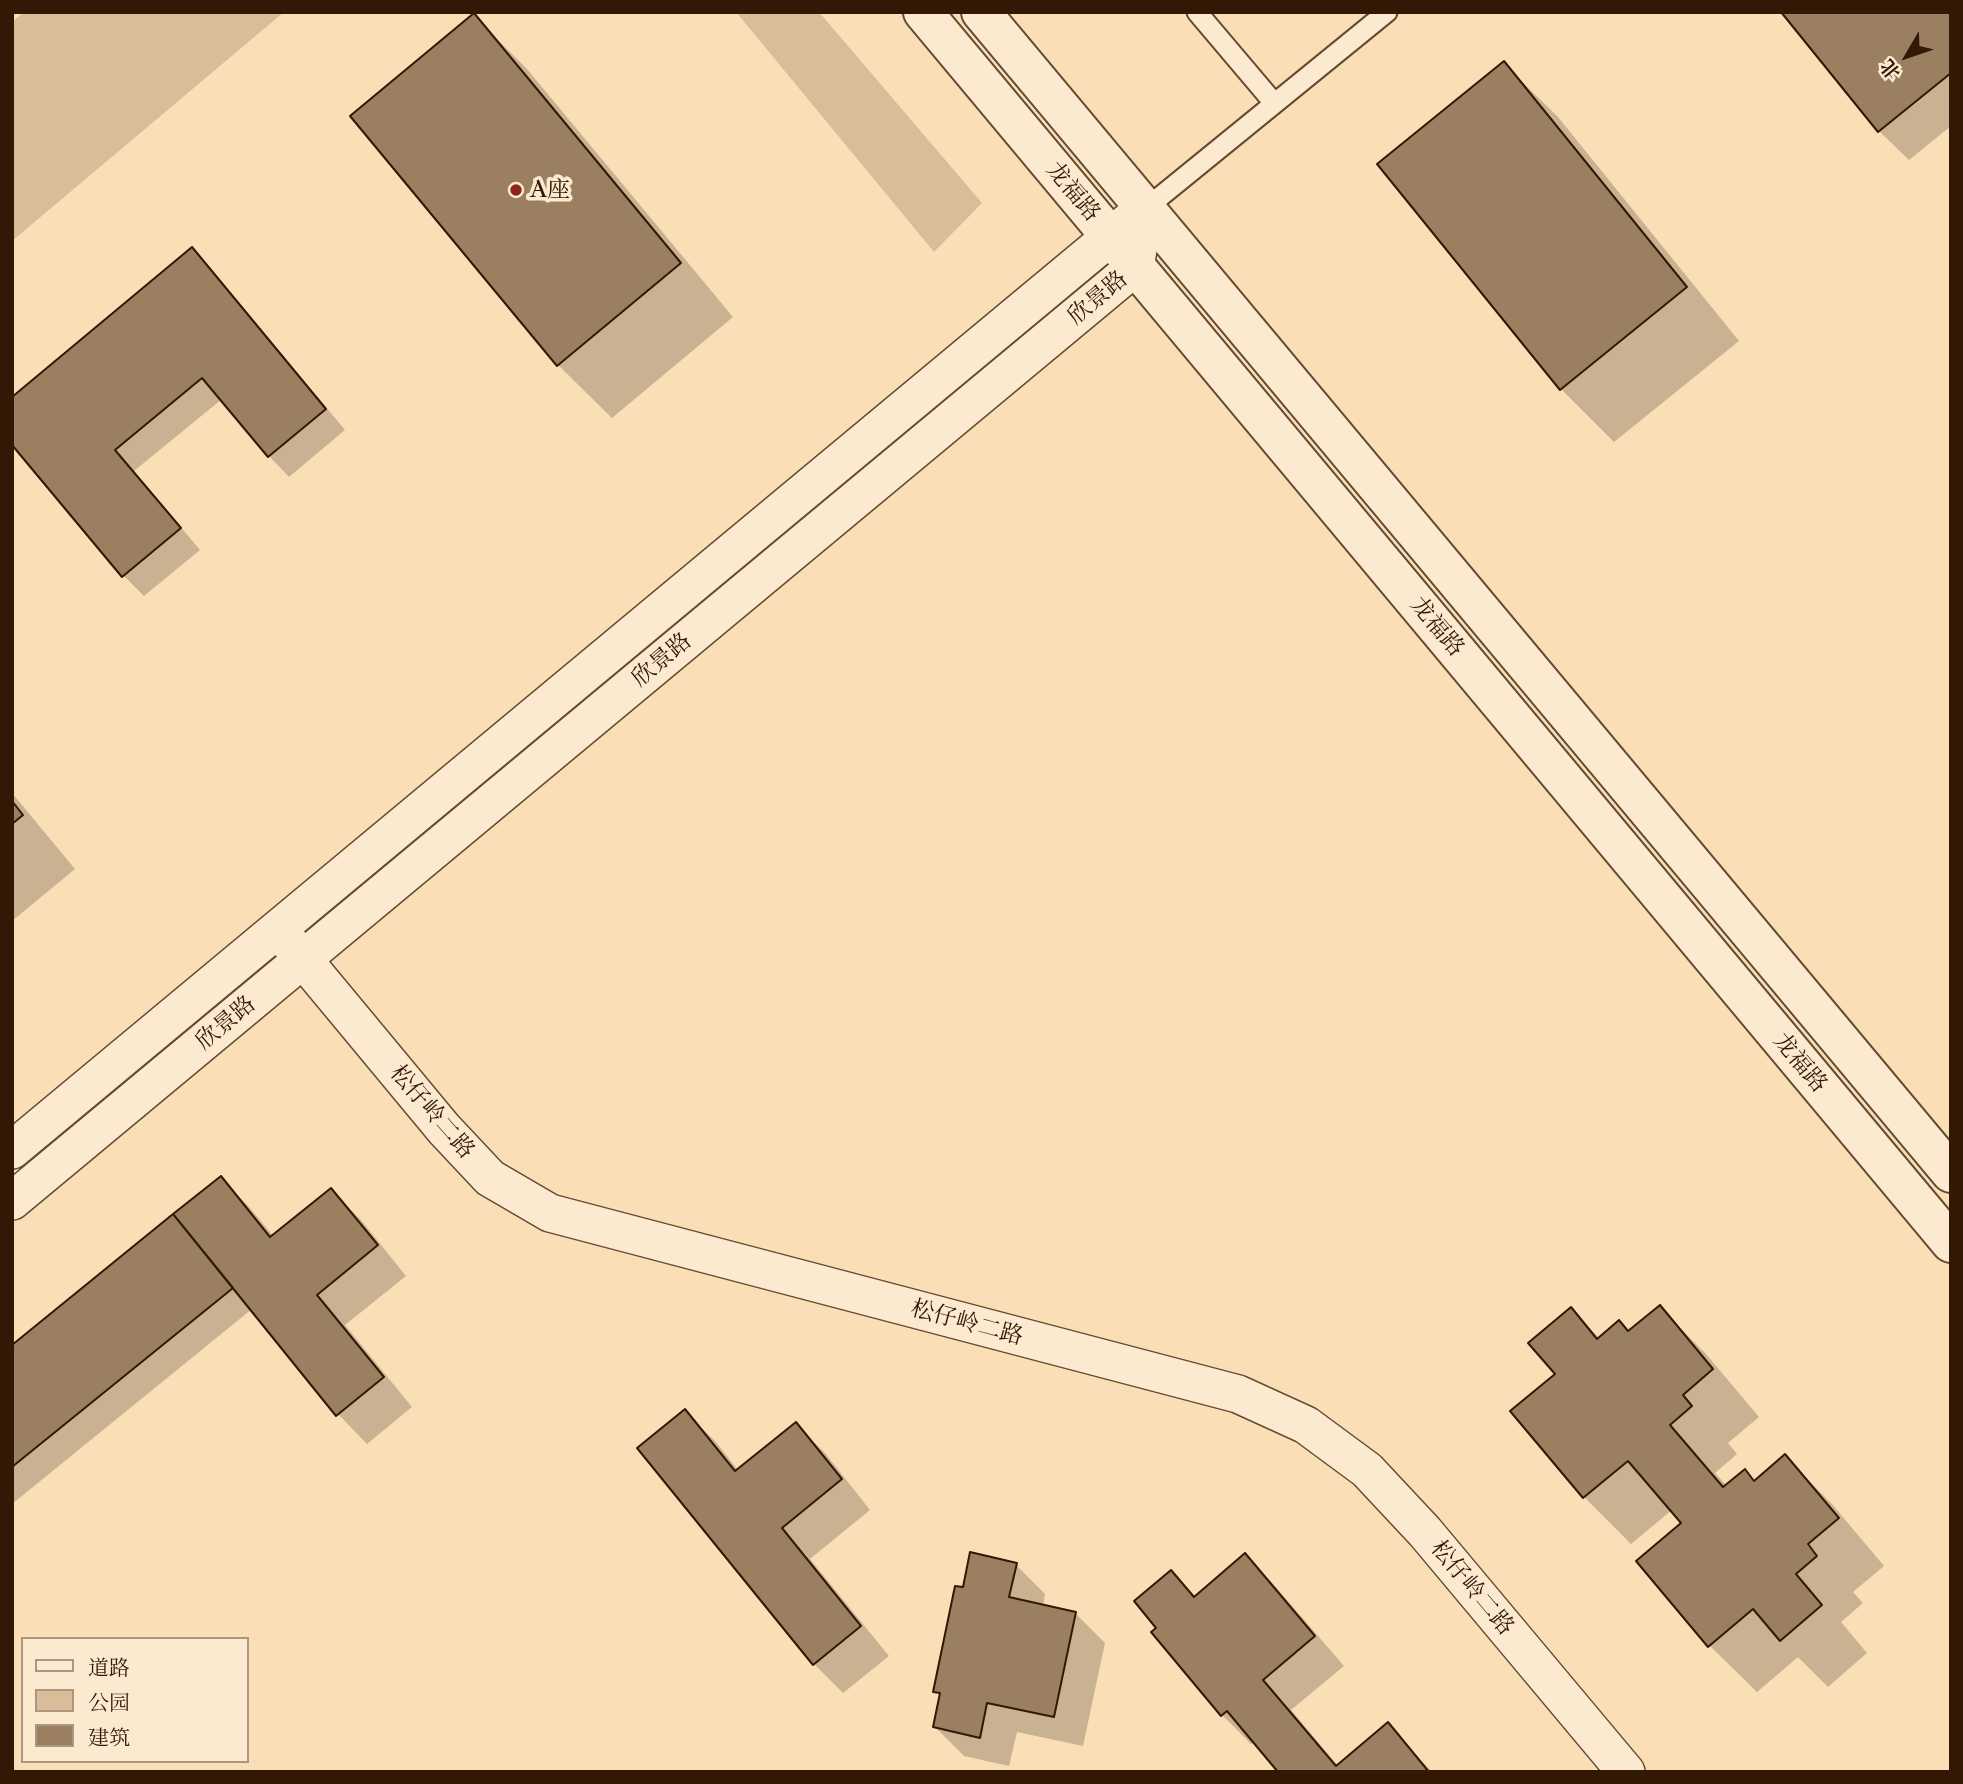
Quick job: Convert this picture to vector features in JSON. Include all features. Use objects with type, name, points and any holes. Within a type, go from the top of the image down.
[{"type":"street","name":"龙福路","points":[[923,12],[1951,1243]]},
{"type":"street","name":"龙福路","points":[[981,12],[1951,1173]]},
{"type":"street","name":"欣景路","points":[[12,1150],[1145,209]]},
{"type":"street","name":"欣景路","points":[[12,1200],[1135,267],[1145,209]]},
{"type":"street","name":"松仔岭二路","points":[[278,929],[444,1129],[490,1178],[550,1213],[1238,1394],[1306,1425],[1367,1470],[1401,1506],[1626,1772]]},
{"type":"lane","points":[[1197,12],[1274,103]]},
{"type":"lane","points":[[1145,209],[1387,12]]},
{"type":"green space","points":[[24,12],[284,12],[12,241],[12,22]]},
{"type":"green space","points":[[736,12],[819,12],[982,203],[934,252]]},
{"type":"building","points":[[1781,12],[1951,12],[1951,73],[1878,132]]},
{"type":"building","name":"A座","points":[[474,13],[681,263],[557,366],[350,116]]},
{"type":"building","points":[[1504,61],[1687,287],[1560,390],[1377,164]]},
{"type":"building","points":[[192,247],[326,409],[268,457],[202,378],[115,450],[181,528],[122,577],[12,445],[12,397]]},
{"type":"building","points":[[12,801],[23,815],[12,824]]},
{"type":"building","points":[[221,1176],[270,1237],[331,1188],[378,1245],[317,1295],[384,1377],[336,1416],[173,1214]]},
{"type":"building","points":[[173,1214],[233,1288],[12,1467],[12,1345]]},
{"type":"building","points":[[1660,1305],[1713,1369],[1683,1395],[1692,1406],[1670,1425],[1723,1487],[1745,1469],[1754,1481],[1785,1454],[1839,1518],[1808,1544],[1817,1556],[1796,1574],[1822,1605],[1780,1641],[1753,1609],[1708,1647],[1636,1561],[1681,1523],[1628,1461],[1583,1498],[1510,1411],[1555,1374],[1528,1343],[1571,1307],[1597,1339],[1619,1320],[1628,1331]]},
{"type":"building","points":[[685,1409],[735,1471],[796,1422],[842,1479],[782,1528],[861,1626],[813,1665],[637,1448]]},
{"type":"building","points":[[970,1552],[1017,1563],[1009,1597],[1076,1612],[1054,1717],[987,1703],[980,1738],[933,1727],[940,1693],[933,1692],[955,1586],[963,1587]]},
{"type":"building","points":[[1245,1553],[1315,1636],[1263,1680],[1336,1766],[1388,1722],[1429,1772],[1278,1772],[1227,1711],[1221,1716],[1151,1632],[1156,1628],[1134,1601],[1171,1570],[1194,1597]]},
{"type":"place","name":"A座","points":[[516,190]]}]
